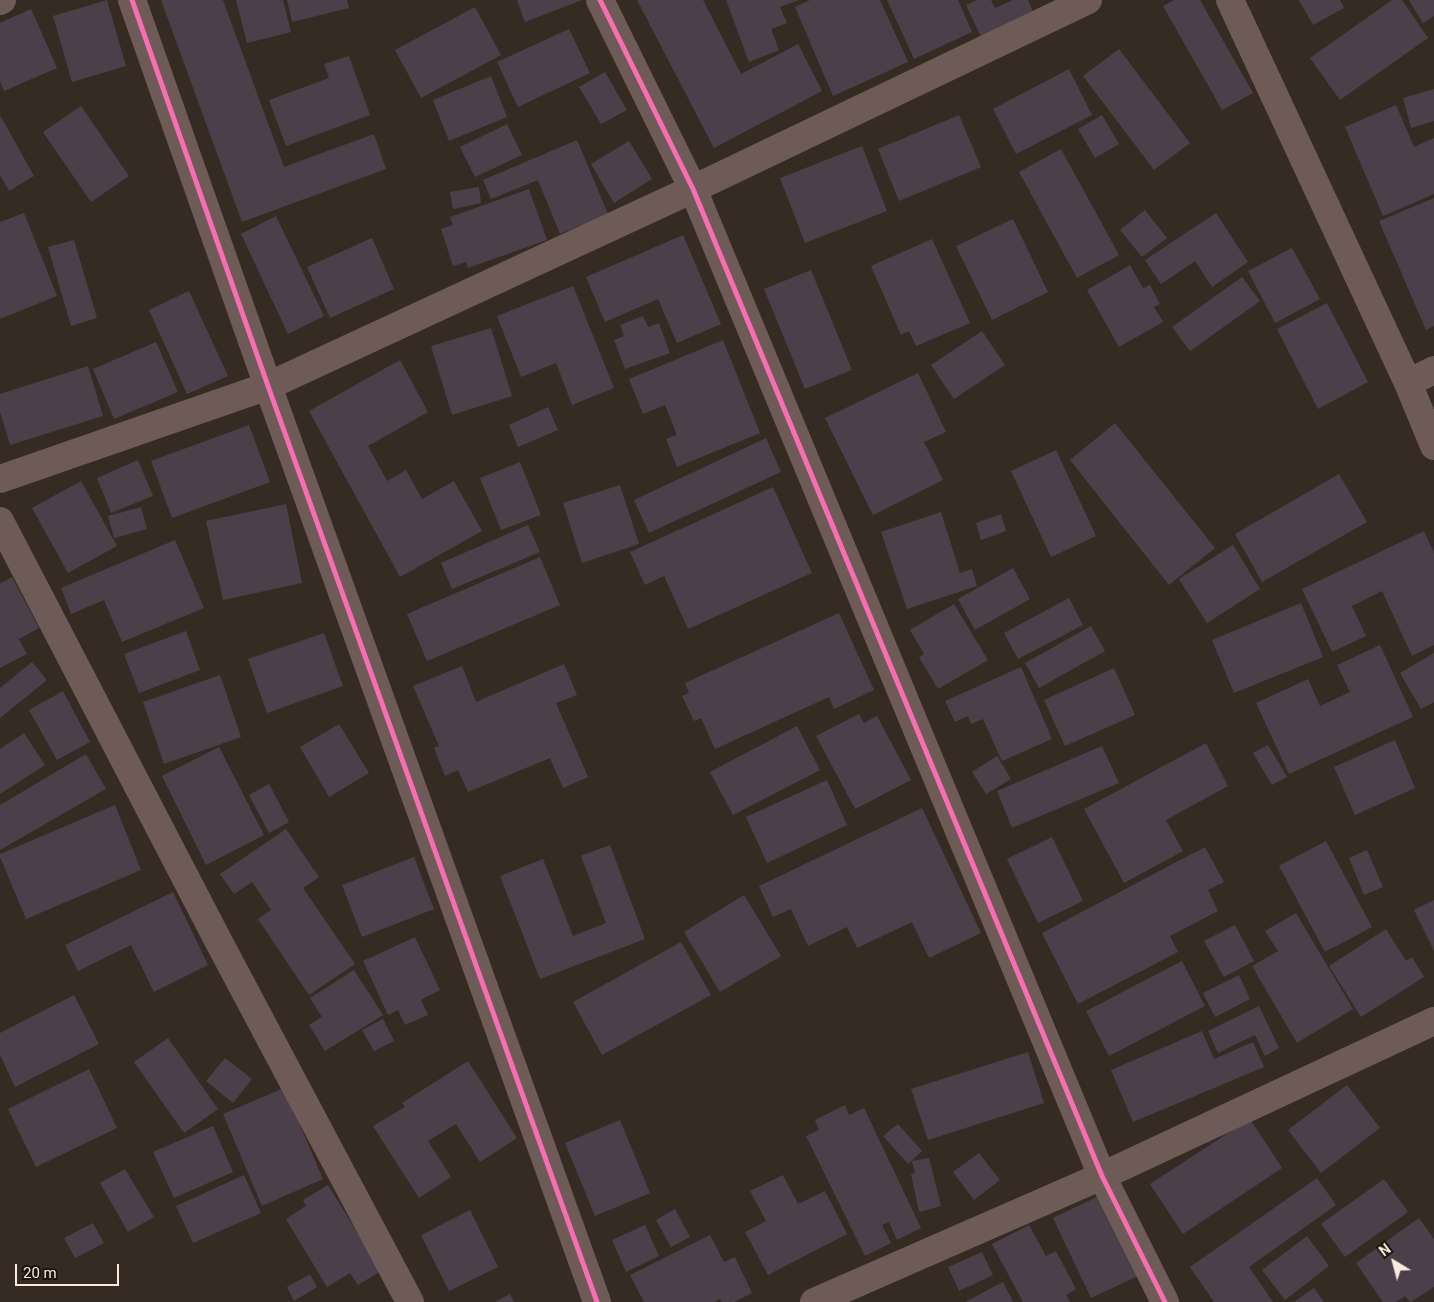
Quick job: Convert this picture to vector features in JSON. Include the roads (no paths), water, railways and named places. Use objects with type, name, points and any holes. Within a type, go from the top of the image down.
[{"type":"street","points":[[132,0],[268,386],[597,1302]]},
{"type":"street","points":[[600,0],[693,189],[1102,1176],[1165,1302]]},
{"type":"street","points":[[0,479],[268,386],[693,189],[1088,0]]},
{"type":"street","points":[[1230,0],[1408,383],[1434,446]]},
{"type":"street","points":[[1408,383],[1434,370]]},
{"type":"street","points":[[0,521],[221,946],[410,1302]]},
{"type":"street","points":[[814,1302],[1102,1176],[1434,1021]]}]
